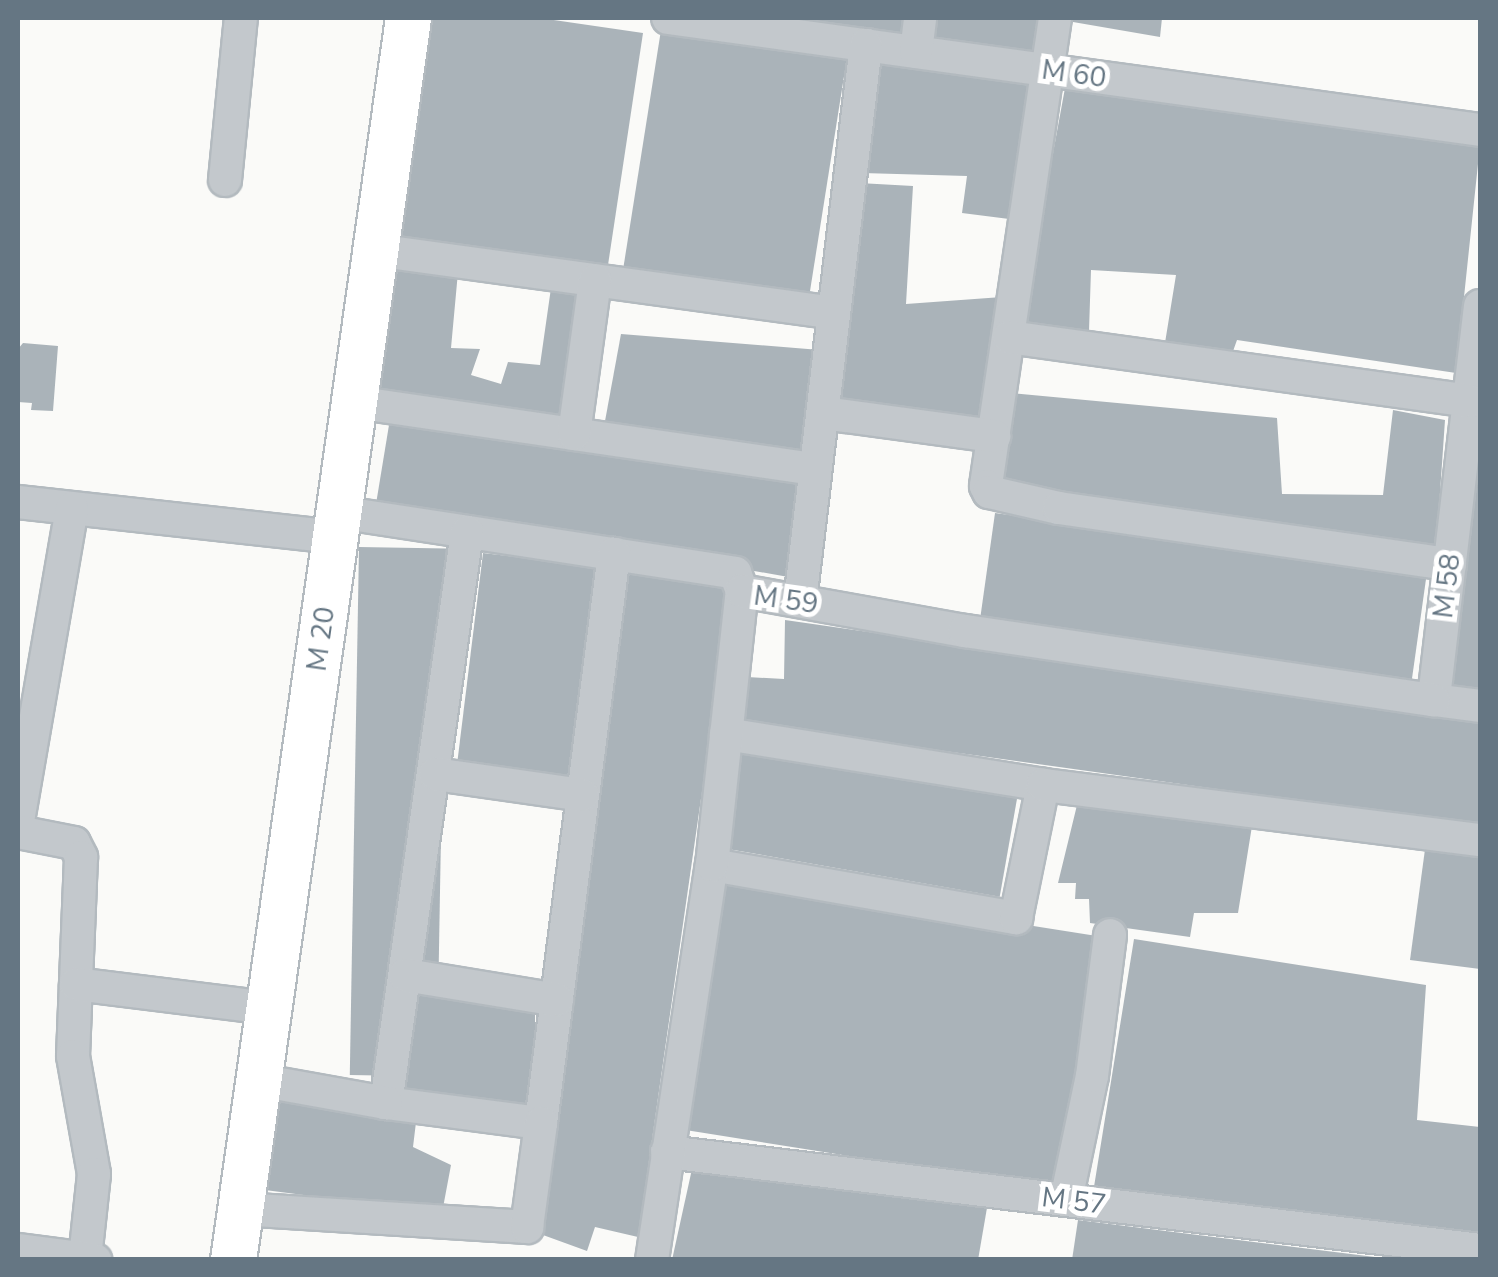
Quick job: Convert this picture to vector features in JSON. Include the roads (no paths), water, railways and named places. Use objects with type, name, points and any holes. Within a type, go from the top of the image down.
[{"type":"street","points":[[226,180],[241,18]]},
{"type":"street","name":"M 20","points":[[232,1260],[408,18]]},
{"type":"street","name":"M 60","points":[[682,18],[804,27],[866,45],[1480,130]]},
{"type":"street","points":[[916,52],[920,18]]},
{"type":"street","points":[[1056,18],[986,486],[1000,497],[1450,564]]},
{"type":"street","points":[[800,601],[866,45]]},
{"type":"street","points":[[376,250],[834,313]]},
{"type":"street","points":[[574,434],[596,280]]},
{"type":"street","name":"M 58","points":[[1434,700],[1450,564],[1472,452],[1470,401],[1479,324]]},
{"type":"street","points":[[1009,337],[1470,401]]},
{"type":"street","points":[[354,402],[816,469]]},
{"type":"street","points":[[823,413],[994,436]]},
{"type":"street","points":[[18,502],[467,532],[735,573],[742,591]]},
{"type":"street","points":[[18,821],[72,508]]},
{"type":"street","points":[[386,1104],[467,532]]},
{"type":"street","points":[[240,1209],[528,1228],[614,554]]},
{"type":"street","name":"M 59","points":[[652,1260],[712,865],[742,591],[965,630],[1434,700]]},
{"type":"street","points":[[1434,700],[1480,706]]},
{"type":"street","points":[[726,734],[1043,785],[1480,840]]},
{"type":"street","points":[[435,774],[583,795]]},
{"type":"street","points":[[712,865],[1016,918],[1043,785]]},
{"type":"street","points":[[18,832],[64,840],[79,848],[73,1056],[94,1174],[90,1259],[26,1254]]},
{"type":"street","points":[[1066,1200],[1092,1076],[1110,934]]},
{"type":"street","points":[[406,976],[557,1000]]},
{"type":"street","points":[[76,984],[268,1008]]},
{"type":"street","points":[[258,1080],[386,1104],[542,1123]]},
{"type":"street","name":"M 57","points":[[667,1152],[1480,1250]]}]
